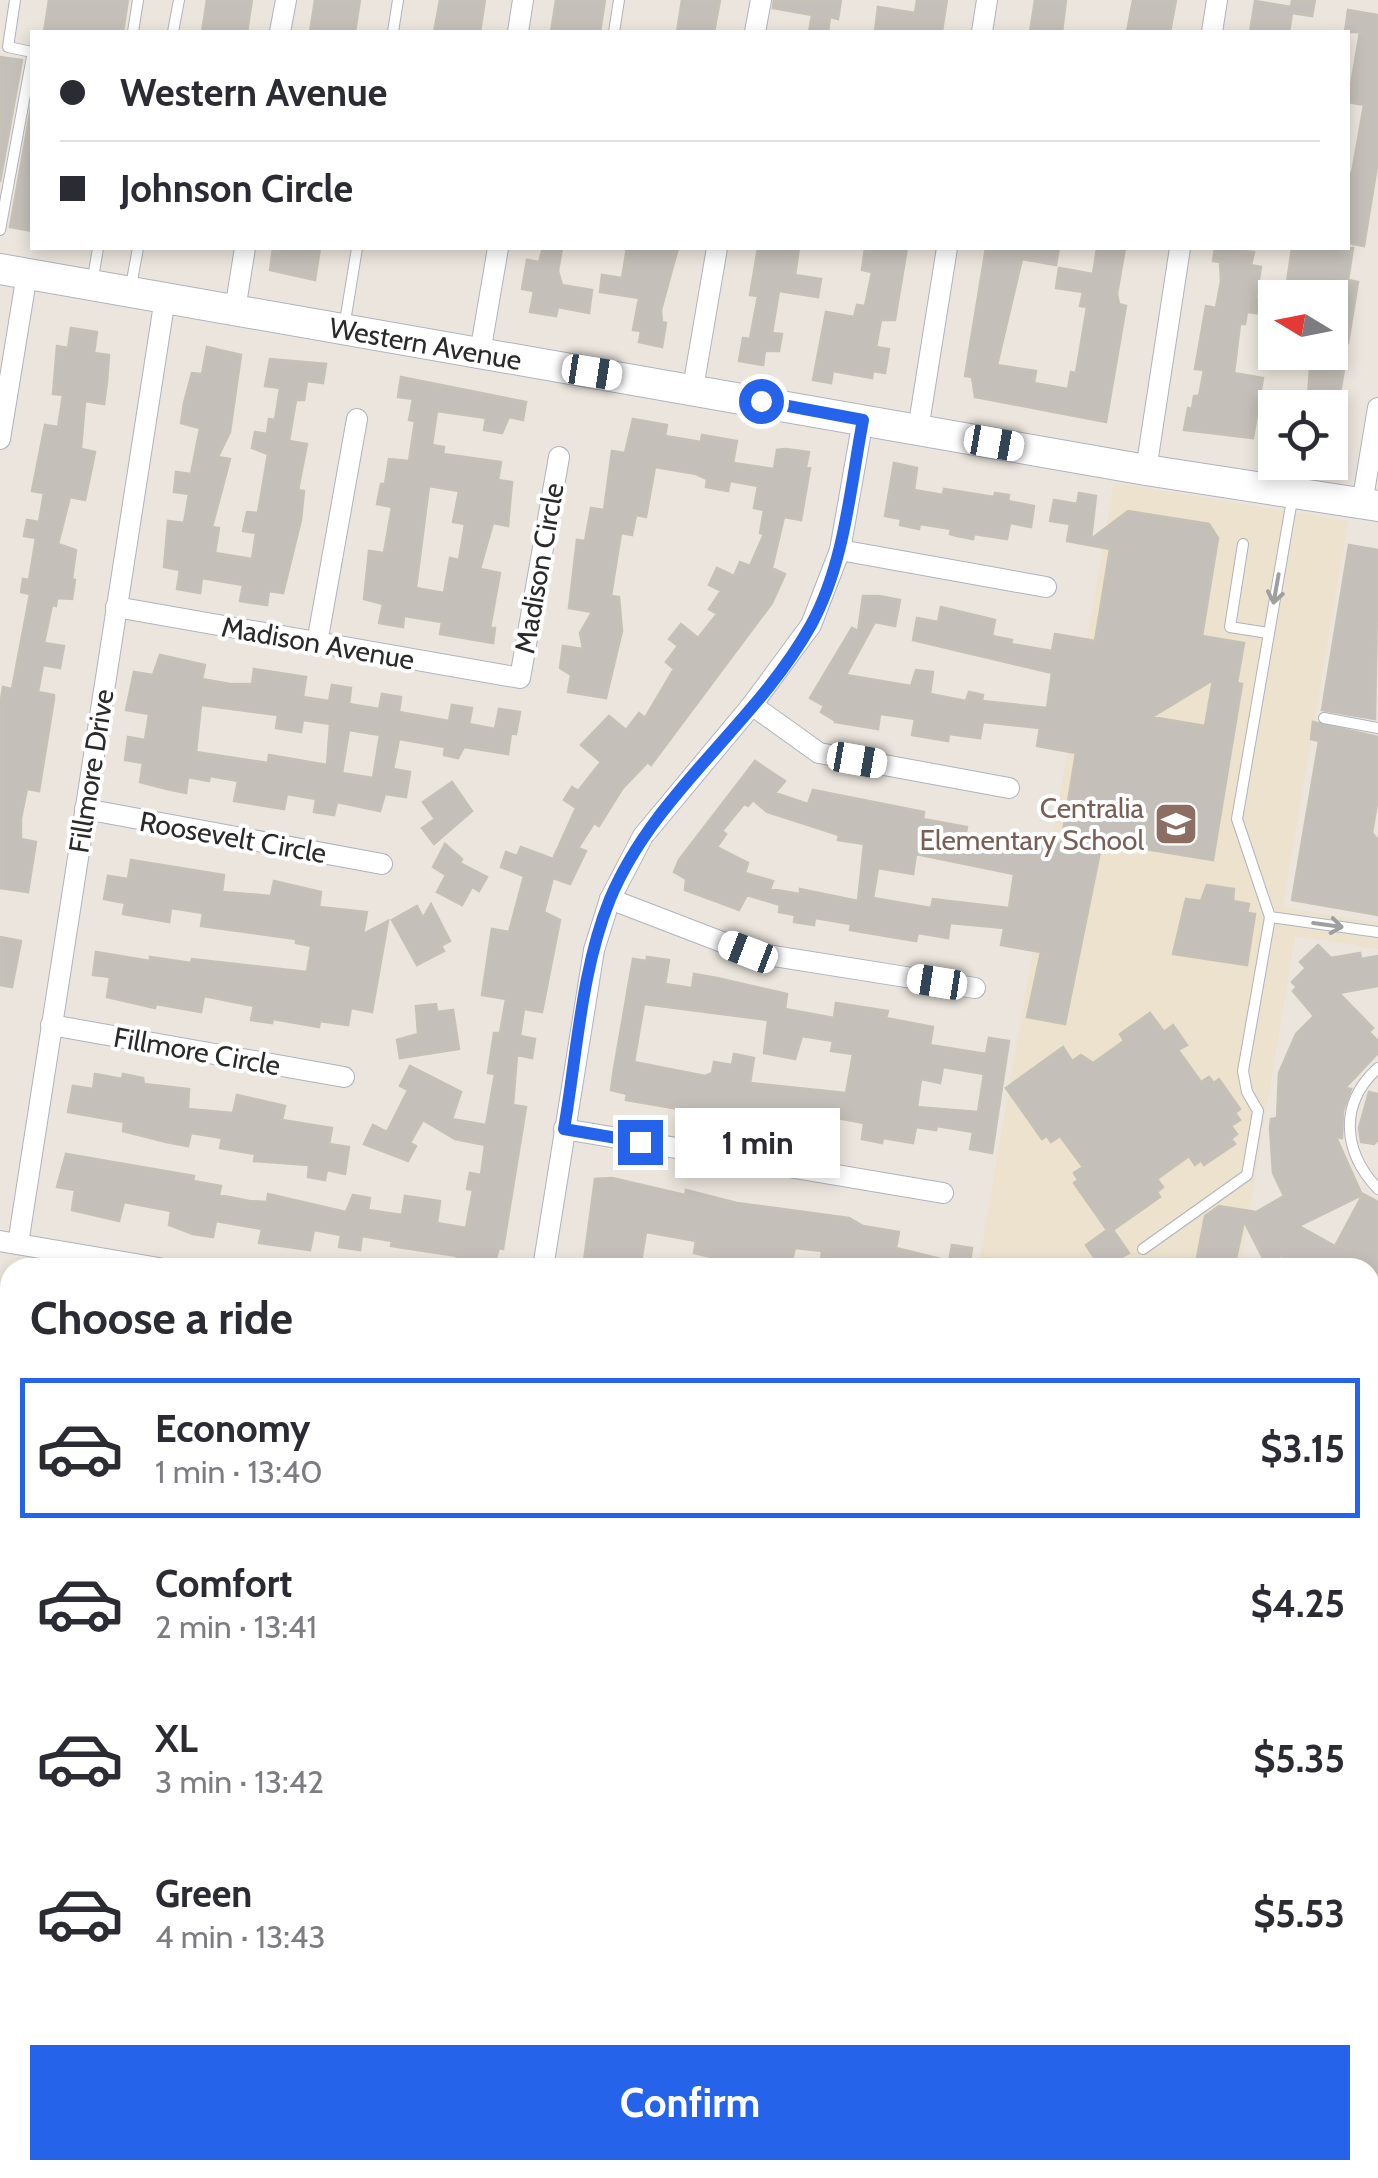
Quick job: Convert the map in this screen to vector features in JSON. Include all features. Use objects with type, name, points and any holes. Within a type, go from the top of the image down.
[{"type":"main road","name":"Western Avenue","points":[[14,272],[1146,470],[1370,505]]},
{"type":"street","points":[[280,30],[286,0]]},
{"type":"street","points":[[518,30],[523,0]]},
{"type":"street","points":[[755,30],[760,0]]},
{"type":"street","points":[[982,30],[988,0]]},
{"type":"street","points":[[1212,30],[1217,0]]},
{"type":"street","points":[[235,310],[245,250]]},
{"type":"street","points":[[480,353],[498,250]]},
{"type":"street","points":[[693,388],[718,250]]},
{"type":"street","points":[[918,430],[948,250]]},
{"type":"street","points":[[1146,470],[1180,250]]},
{"type":"street","points":[[0,439],[14,272]]},
{"type":"street","name":"Fillmore Drive","points":[[9,1242],[51,1025],[165,298]]},
{"type":"street","points":[[1370,505],[1378,408]]},
{"type":"street","points":[[317,643],[356,420]]},
{"type":"street","points":[[545,1258],[594,950],[610,899],[644,836],[752,705],[811,624],[840,550],[863,420]]},
{"type":"street","name":"Madison Circle","points":[[520,678],[559,457]]},
{"type":"street","points":[[840,550],[1046,588]]},
{"type":"street","name":"Madison Avenue","points":[[116,607],[520,678]]},
{"type":"street","points":[[752,705],[820,752],[1009,788]]},
{"type":"street","name":"Roosevelt Circle","points":[[85,809],[382,864]]},
{"type":"street","points":[[610,899],[748,952],[975,988]]},
{"type":"street","name":"Fillmore Circle","points":[[51,1025],[344,1077]]},
{"type":"street","points":[[564,1129],[944,1193]]},
{"type":"street","points":[[9,1242],[101,1258]]},
{"type":"lane","points":[[14,0],[8,47],[30,53]]},
{"type":"lane","points":[[133,30],[138,0]]},
{"type":"lane","points":[[173,30],[178,0]]},
{"type":"lane","points":[[393,30],[398,0]]},
{"type":"lane","points":[[614,30],[619,0]]},
{"type":"lane","points":[[0,230],[30,65]]},
{"type":"lane","points":[[92,285],[98,250]]},
{"type":"lane","points":[[130,292],[138,250]]},
{"type":"lane","points":[[344,329],[357,250]]},
{"type":"lane","points":[[1142,1249],[1247,1175],[1258,1110],[1247,1092],[1243,1071],[1270,917],[1237,819],[1293,493]]},
{"type":"lane","points":[[1243,544],[1230,626],[1268,634]]},
{"type":"lane","points":[[1324,718],[1378,728]]},
{"type":"lane","points":[[1270,917],[1378,932]]},
{"type":"lane","points":[[1378,1068],[1354,1097],[1348,1142],[1378,1189]]},
{"type":"shaded area","name":"Centralia Elementary School","points":[[1114,483],[1348,521],[1283,907],[1378,923],[1378,949],[1295,936],[1241,1258],[980,1258]]},
{"type":"building","points":[[49,0],[128,0],[123,30],[44,30]]},
{"type":"building","points":[[207,0],[252,0],[247,30],[202,30]]},
{"type":"building","points":[[315,0],[360,0],[355,30],[310,30]]},
{"type":"building","points":[[440,0],[485,0],[480,30],[434,30]]},
{"type":"building","points":[[556,0],[605,0],[600,30],[551,30]]},
{"type":"building","points":[[682,0],[720,0],[714,30],[677,30]]},
{"type":"building","points":[[774,0],[841,0],[838,19],[830,17],[828,30],[809,30],[812,15],[773,8]]},
{"type":"building","points":[[917,0],[947,0],[942,30],[875,30],[878,7],[915,13]]},
{"type":"building","points":[[1035,0],[1066,0],[1062,30],[1030,30]]},
{"type":"building","points":[[1133,0],[1176,0],[1170,30],[1127,30]]},
{"type":"building","points":[[1292,0],[1315,0],[1312,16],[1292,13],[1289,30],[1250,30],[1255,1],[1291,7]]},
{"type":"building","points":[[1348,10],[1378,15],[1378,160],[1364,246],[1350,243],[1350,172],[1364,105],[1350,102],[1360,32],[1345,30]]},
{"type":"building","points":[[0,57],[22,60],[0,182]]},
{"type":"building","points":[[30,113],[30,231],[10,227]]},
{"type":"building","points":[[1353,248],[1348,280],[1287,280],[1292,250]]},
{"type":"building","points":[[273,250],[320,250],[315,280],[270,270]]},
{"type":"building","points":[[542,250],[562,250],[558,271],[562,285],[592,290],[589,313],[558,307],[556,316],[530,312],[534,291],[522,289],[527,260],[539,262]]},
{"type":"building","points":[[627,250],[677,250],[661,310],[662,322],[666,323],[662,347],[639,342],[641,331],[633,330],[639,298],[600,292],[602,275],[622,278]]},
{"type":"building","points":[[758,250],[799,250],[795,275],[821,279],[818,297],[779,291],[772,333],[782,334],[779,351],[765,351],[763,365],[739,361],[743,338],[750,339],[758,296],[750,295]]},
{"type":"building","points":[[865,250],[907,250],[895,320],[881,320],[876,347],[889,349],[885,373],[873,371],[872,378],[833,371],[831,383],[813,380],[826,312],[854,317],[857,305],[865,306],[872,272],[862,270]]},
{"type":"building","points":[[986,250],[1059,250],[1056,265],[1022,259],[997,365],[1036,371],[1034,383],[1068,389],[1071,372],[1076,373],[1087,307],[1080,306],[1083,292],[1056,288],[1059,268],[1093,274],[1097,250],[1125,250],[1117,294],[1119,304],[1126,306],[1106,422],[975,397],[972,377],[965,376]]},
{"type":"building","points":[[1215,250],[1254,252],[1251,265],[1261,267],[1258,313],[1247,312],[1245,324],[1240,324],[1234,373],[1263,378],[1253,438],[1184,430],[1188,408],[1192,409],[1194,396],[1199,396],[1204,370],[1195,369],[1206,306],[1216,308],[1220,262],[1213,261]]},
{"type":"building","points":[[1348,280],[1358,282],[1348,343]]},
{"type":"building","points":[[71,328],[97,332],[94,353],[109,355],[107,382],[104,404],[85,401],[81,449],[95,452],[85,500],[70,497],[58,544],[76,550],[72,579],[75,580],[72,599],[57,598],[56,606],[52,605],[44,643],[64,646],[60,668],[43,665],[38,692],[54,695],[54,699],[39,791],[27,789],[21,818],[21,839],[36,842],[28,892],[0,888],[0,706],[3,687],[12,689],[30,594],[21,592],[23,579],[29,580],[36,538],[24,536],[27,520],[39,522],[44,493],[32,491],[45,425],[58,427],[63,395],[53,394],[57,346],[68,348]]},
{"type":"building","points":[[207,347],[241,355],[230,432],[218,457],[230,459],[212,527],[219,528],[215,553],[252,559],[256,533],[243,531],[247,512],[258,513],[268,454],[252,448],[255,432],[267,434],[269,419],[275,420],[280,388],[265,386],[270,359],[326,364],[323,383],[307,381],[304,400],[296,400],[289,441],[307,444],[298,490],[304,491],[301,520],[283,593],[269,591],[267,605],[240,601],[243,585],[202,578],[200,593],[177,589],[180,570],[164,567],[168,521],[184,523],[189,494],[174,492],[176,472],[191,474],[200,428],[181,423],[184,403],[192,373],[202,374]]},
{"type":"building","points":[[1310,370],[1344,370],[1340,390],[1308,390]]},
{"type":"building","points":[[401,377],[526,402],[523,420],[509,417],[502,433],[484,430],[486,418],[437,411],[432,445],[444,447],[443,454],[501,462],[498,480],[512,482],[508,526],[493,523],[480,569],[500,573],[490,628],[495,628],[493,643],[440,634],[442,622],[404,616],[403,627],[379,623],[383,604],[364,599],[369,551],[384,553],[392,507],[377,504],[389,459],[409,461],[415,421],[409,420],[413,399],[398,397]],"holes":[[[429,486],[459,491],[453,522],[465,524],[459,560],[450,558],[444,593],[416,588]]]},
{"type":"building","points":[[633,419],[667,425],[665,436],[701,442],[702,435],[737,441],[733,463],[774,469],[777,450],[786,449],[809,452],[806,467],[810,468],[801,520],[784,517],[772,568],[785,574],[772,603],[651,765],[648,762],[622,789],[599,826],[594,823],[578,848],[586,851],[570,884],[553,878],[544,912],[560,920],[542,1012],[524,1009],[520,1036],[535,1039],[532,1058],[517,1055],[513,1105],[526,1107],[503,1249],[499,1248],[496,1258],[457,1258],[391,1246],[392,1241],[362,1236],[360,1250],[339,1247],[341,1235],[314,1230],[310,1250],[259,1243],[262,1229],[216,1221],[213,1237],[193,1234],[169,1225],[171,1211],[124,1202],[119,1221],[72,1210],[75,1190],[57,1187],[66,1154],[194,1176],[193,1181],[221,1186],[219,1195],[249,1201],[267,1202],[268,1194],[346,1212],[353,1195],[370,1198],[368,1210],[402,1215],[405,1196],[440,1201],[437,1223],[466,1228],[473,1190],[467,1189],[470,1173],[481,1175],[485,1145],[455,1139],[423,1120],[410,1143],[416,1146],[408,1161],[364,1144],[373,1125],[387,1132],[408,1090],[400,1086],[410,1066],[461,1092],[452,1119],[486,1125],[495,1074],[488,1073],[494,1033],[500,1033],[506,999],[482,995],[489,948],[492,929],[509,932],[524,876],[501,867],[506,852],[517,856],[521,847],[553,859],[576,808],[564,800],[572,787],[578,791],[601,762],[581,745],[609,716],[626,730],[639,713],[645,718],[674,669],[666,662],[678,646],[669,639],[681,624],[698,638],[717,614],[709,609],[721,591],[709,585],[717,568],[734,576],[740,562],[750,566],[764,534],[760,533],[764,510],[754,508],[758,486],[730,481],[728,491],[706,487],[707,479],[696,474],[655,467],[646,517],[636,515],[632,535],[621,533],[611,596],[619,597],[622,631],[606,698],[568,692],[571,675],[560,668],[563,646],[583,649],[580,633],[592,612],[569,608],[577,540],[585,541],[591,508],[604,510],[612,451],[625,453]]},
{"type":"building","points":[[894,463],[917,468],[914,490],[943,495],[944,489],[994,497],[995,493],[1009,495],[1008,501],[1034,506],[1031,527],[1010,523],[1007,539],[974,534],[973,539],[950,534],[951,529],[900,525],[901,519],[885,516]]},
{"type":"building","points":[[1079,493],[1096,496],[1091,539],[1128,511],[1209,524],[1218,538],[1202,636],[1244,643],[1237,683],[1242,684],[1213,860],[1102,842],[1065,1024],[1027,1017],[1041,952],[1001,945],[1004,928],[950,923],[948,938],[918,933],[916,941],[850,930],[851,924],[815,918],[814,925],[794,922],[795,915],[779,912],[780,905],[747,895],[739,910],[685,890],[686,879],[674,872],[679,860],[755,761],[785,781],[775,793],[808,804],[813,790],[924,812],[923,819],[967,827],[964,843],[994,849],[1016,851],[1019,836],[1061,844],[1076,753],[1037,746],[1040,728],[983,722],[980,738],[949,734],[948,741],[912,735],[915,719],[880,714],[878,729],[835,722],[837,715],[834,720],[821,712],[824,706],[810,698],[852,628],[858,631],[863,596],[879,596],[900,600],[895,626],[875,622],[846,675],[911,686],[916,670],[933,672],[930,694],[966,701],[969,692],[983,695],[982,701],[1047,708],[1052,673],[913,640],[917,618],[938,622],[941,607],[995,620],[992,636],[1012,640],[1011,644],[1052,651],[1055,634],[1095,641],[1110,549],[1067,541],[1070,524],[1050,521],[1054,500],[1077,504]],"holes":[[[1213,680],[1205,726],[1152,717]],[[753,800],[767,812],[839,835],[838,840],[864,844],[858,901],[800,889],[800,894],[770,889],[773,881],[745,873],[748,863],[717,847],[726,834],[722,831],[744,804],[748,806]],[[916,854],[1014,874],[1009,908],[933,899],[931,908],[873,898],[878,868],[913,874]]]},
{"type":"building","points":[[1349,545],[1378,550],[1375,719],[1322,710]]},
{"type":"building","points":[[160,655],[205,665],[202,679],[230,684],[252,684],[254,669],[306,677],[303,697],[329,701],[332,685],[351,688],[349,704],[379,709],[382,694],[401,697],[399,712],[449,721],[452,705],[472,708],[469,724],[495,729],[499,709],[520,712],[508,754],[464,747],[458,758],[444,755],[445,747],[399,739],[393,769],[410,772],[406,797],[385,794],[380,811],[337,802],[334,815],[314,812],[316,799],[287,794],[284,809],[234,801],[238,781],[210,776],[209,781],[188,777],[186,793],[140,782],[143,763],[125,760],[128,737],[145,740],[149,714],[126,710],[134,672],[153,675]],"holes":[[[201,705],[278,715],[276,728],[301,732],[303,720],[330,724],[327,765],[269,755],[268,763],[196,752]],[[349,730],[380,735],[373,778],[342,773]]]},
{"type":"building","points":[[1313,722],[1378,737],[1378,797],[1372,833],[1378,840],[1378,915],[1292,900],[1319,741],[1311,739]]},
{"type":"building","points":[[452,782],[472,811],[434,844],[422,828],[435,819],[423,802]]},
{"type":"building","points":[[445,844],[462,859],[460,863],[487,877],[479,891],[472,887],[462,905],[437,892],[446,875],[433,867]]},
{"type":"building","points":[[131,860],[224,875],[222,892],[271,896],[274,881],[321,892],[319,907],[367,912],[363,934],[388,921],[372,1012],[351,1008],[348,1025],[320,1021],[319,1027],[273,1019],[272,1023],[251,1020],[254,1006],[204,996],[201,1012],[156,1004],[155,1008],[107,997],[110,977],[93,975],[96,952],[150,961],[150,957],[191,963],[192,959],[307,972],[311,946],[296,943],[296,939],[201,926],[203,913],[171,908],[169,922],[123,914],[125,903],[104,899],[108,876],[128,879]]},
{"type":"building","points":[[1207,885],[1234,889],[1233,901],[1249,904],[1247,913],[1255,914],[1247,965],[1173,954],[1186,899],[1201,901]]},
{"type":"building","points":[[431,904],[450,941],[441,946],[444,951],[417,965],[392,920],[417,906],[423,918]]},
{"type":"building","points":[[0,937],[21,941],[12,987],[0,985]]},
{"type":"building","points":[[1318,945],[1331,958],[1360,953],[1361,959],[1378,956],[1378,986],[1339,993],[1373,1028],[1369,1032],[1378,1041],[1378,1053],[1345,1088],[1351,1089],[1343,1111],[1342,1138],[1336,1137],[1362,1195],[1299,1226],[1335,1246],[1363,1194],[1378,1202],[1378,1258],[1263,1258],[1244,1221],[1236,1258],[1197,1258],[1205,1216],[1219,1206],[1256,1212],[1284,1196],[1273,1173],[1270,1128],[1271,1119],[1277,1118],[1279,1073],[1296,1034],[1314,1016],[1293,991],[1297,987],[1292,982],[1306,968],[1300,962]]},
{"type":"building","points":[[647,957],[669,960],[665,984],[692,988],[694,974],[717,978],[787,994],[785,1009],[834,1018],[836,1003],[888,1011],[886,1018],[933,1027],[930,1045],[986,1054],[989,1038],[1009,1041],[992,1153],[970,1149],[973,1132],[937,1126],[936,1130],[916,1127],[913,1143],[883,1138],[882,1143],[862,1139],[864,1123],[837,1118],[834,1134],[815,1131],[818,1116],[791,1111],[789,1128],[626,1100],[627,1094],[611,1090],[614,1069],[633,959],[647,961]],"holes":[[[644,1004],[768,1020],[764,1053],[795,1059],[802,1036],[833,1041],[831,1051],[853,1054],[846,1093],[750,1083],[754,1058],[734,1054],[732,1065],[714,1062],[712,1073],[705,1076],[634,1062]],[[943,1067],[984,1074],[978,1112],[917,1107],[921,1079],[940,1083]]]},
{"type":"building","points":[[436,1004],[437,1012],[453,1010],[459,1049],[400,1058],[397,1040],[418,1034],[416,1006]]},
{"type":"building","points":[[1150,1013],[1164,1032],[1173,1025],[1187,1045],[1178,1050],[1201,1082],[1209,1077],[1214,1083],[1219,1079],[1240,1109],[1235,1113],[1240,1120],[1231,1126],[1237,1134],[1231,1139],[1235,1144],[1204,1165],[1201,1160],[1195,1165],[1189,1156],[1157,1179],[1163,1187],[1157,1192],[1160,1197],[1113,1230],[1129,1253],[1120,1258],[1094,1258],[1086,1245],[1107,1230],[1074,1183],[1078,1180],[1074,1173],[1083,1167],[1060,1136],[1051,1142],[1047,1136],[1042,1139],[1006,1088],[1063,1047],[1072,1061],[1081,1055],[1093,1063],[1124,1041],[1120,1034]]},
{"type":"building","points":[[95,1074],[122,1079],[123,1074],[143,1078],[144,1084],[189,1089],[188,1109],[233,1113],[237,1095],[285,1106],[282,1120],[332,1128],[329,1144],[349,1147],[345,1174],[327,1170],[325,1180],[308,1177],[309,1165],[254,1161],[255,1154],[220,1148],[222,1138],[191,1133],[188,1146],[123,1131],[124,1122],[68,1112],[73,1086],[93,1089]]},
{"type":"building","points":[[1369,1092],[1378,1094],[1378,1140],[1374,1144],[1361,1142],[1359,1128]]},
{"type":"building","points":[[612,1178],[685,1195],[686,1190],[737,1203],[849,1218],[863,1226],[899,1232],[896,1248],[937,1258],[821,1258],[822,1251],[795,1248],[792,1258],[715,1258],[694,1253],[696,1241],[646,1232],[642,1258],[584,1258],[595,1179]]},
{"type":"building","points":[[952,1245],[972,1248],[970,1258],[950,1258]]},
{"type":"place","name":"Centralia Elementary School","points":[[1176,824]]},
{"type":"route","points":[[640,1142],[564,1129],[594,950],[602,924],[610,899],[644,836],[752,705],[811,624],[840,550],[863,420],[761,401]]}]
